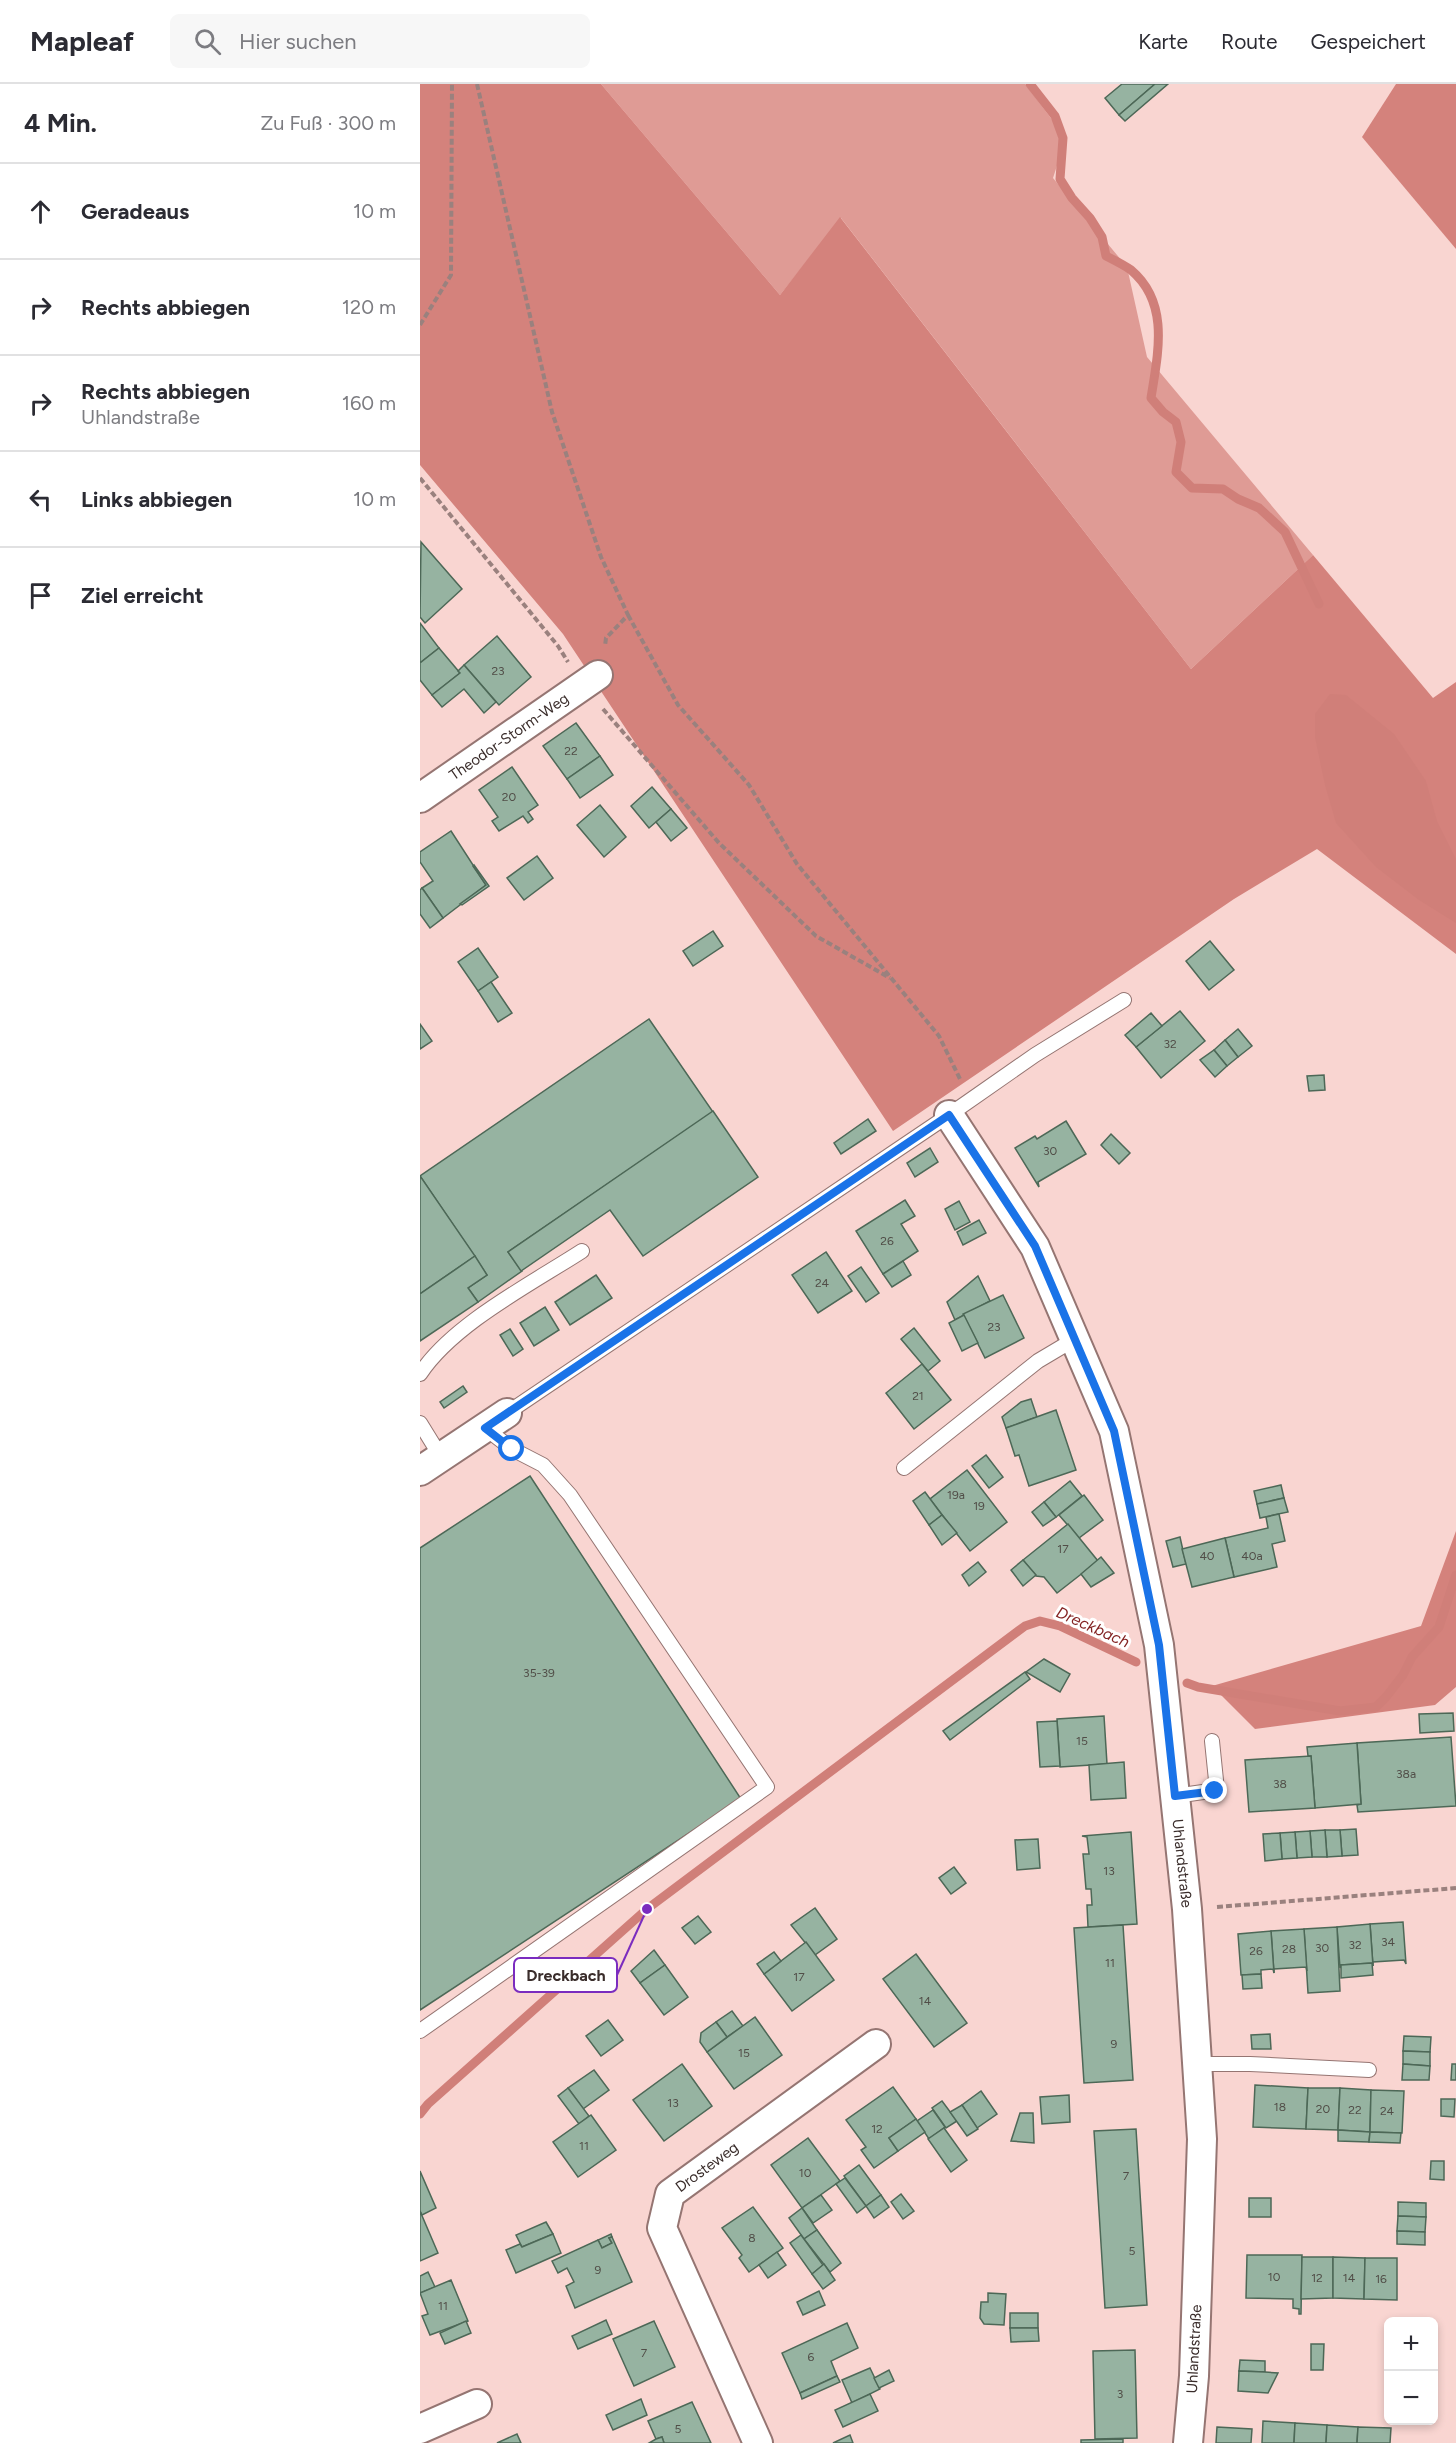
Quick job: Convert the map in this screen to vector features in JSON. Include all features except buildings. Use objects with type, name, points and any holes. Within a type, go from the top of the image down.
[{"type":"street","name":"Theodor-Storm-Weg","points":[[420,798],[590,681]]},
{"type":"street","name":"Uhlandstraße","points":[[959,1107],[1035,1246],[1114,1431],[1159,1645],[1186,1909],[1202,2139],[1194,2376],[1188,2443]]},
{"type":"street","points":[[431,1464],[496,1420]]},
{"type":"street","name":"Drosteweg","points":[[758,2443],[662,2228],[670,2194],[876,2044]]},
{"type":"street","points":[[420,2429],[477,2404]]},
{"type":"lane","points":[[420,2031],[767,1787],[570,1495],[543,1465],[512,1449],[496,1420],[1035,1055],[1124,1000]]},
{"type":"lane","points":[[420,1374],[431,1358],[479,1318],[582,1251]]},
{"type":"lane","points":[[904,1468],[1038,1362],[1075,1339]]},
{"type":"lane","points":[[420,1423],[431,1464]]},
{"type":"lane","points":[[1175,1796],[1216,1790],[1212,1741]]},
{"type":"lane","points":[[1197,2064],[1250,2064],[1370,2070]]},
{"type":"path","points":[[420,325],[451,275],[452,84]]},
{"type":"path","points":[[477,84],[552,412],[601,557],[628,615],[678,705],[749,785],[797,864],[939,1036],[959,1107]]},
{"type":"path","points":[[420,478],[558,646],[590,681],[617,723],[719,843],[816,936],[890,978]]},
{"type":"path","points":[[590,681],[606,638],[628,615]]},
{"type":"path","points":[[1186,1909],[1456,1888]]},
{"type":"shaded area","points":[[420,84],[601,84],[780,295],[840,217],[1191,669],[1313,555],[1433,698],[1456,682],[1456,954],[1317,849],[1234,899],[893,1131],[563,634],[420,465]]},
{"type":"shaded area","points":[[601,84],[1025,84],[1066,138],[1053,178],[1127,267],[1147,357],[1313,555],[1191,669],[841,218],[780,295]]},
{"type":"shaded area","points":[[1396,84],[1456,84],[1456,249],[1362,137]]},
{"type":"shaded area","points":[[1330,694],[1346,695],[1394,734],[1426,781],[1437,821],[1456,859],[1456,923],[1419,900],[1376,867],[1336,823],[1315,737],[1315,714]]},
{"type":"shaded area","points":[[1456,1531],[1456,1687],[1435,1705],[1255,1729],[1212,1686],[1421,1626]]},
{"type":"waterway","points":[[1030,84],[1055,116],[1063,138],[1060,179],[1102,237],[1106,256],[1131,270],[1143,283],[1152,298],[1156,313],[1158,346],[1151,398],[1176,422],[1181,442],[1176,472],[1192,488],[1223,489],[1238,499],[1259,508],[1285,532],[1319,604]]},
{"type":"waterway","name":"Dreckbach","points":[[1187,1683],[1198,1687],[1340,1711],[1376,1707],[1403,1675],[1412,1657],[1439,1627],[1456,1575]]},
{"type":"waterway","name":"Dreckbach","points":[[420,2114],[428,2104],[647,1909],[1025,1626],[1040,1621],[1060,1626],[1136,1662]]},
{"type":"place","name":"Dreckbach","points":[[647,1909]]},
{"type":"route","points":[[512,1449],[485,1428],[949,1115],[1035,1246],[1114,1431],[1159,1645],[1175,1796],[1215,1791]]}]
